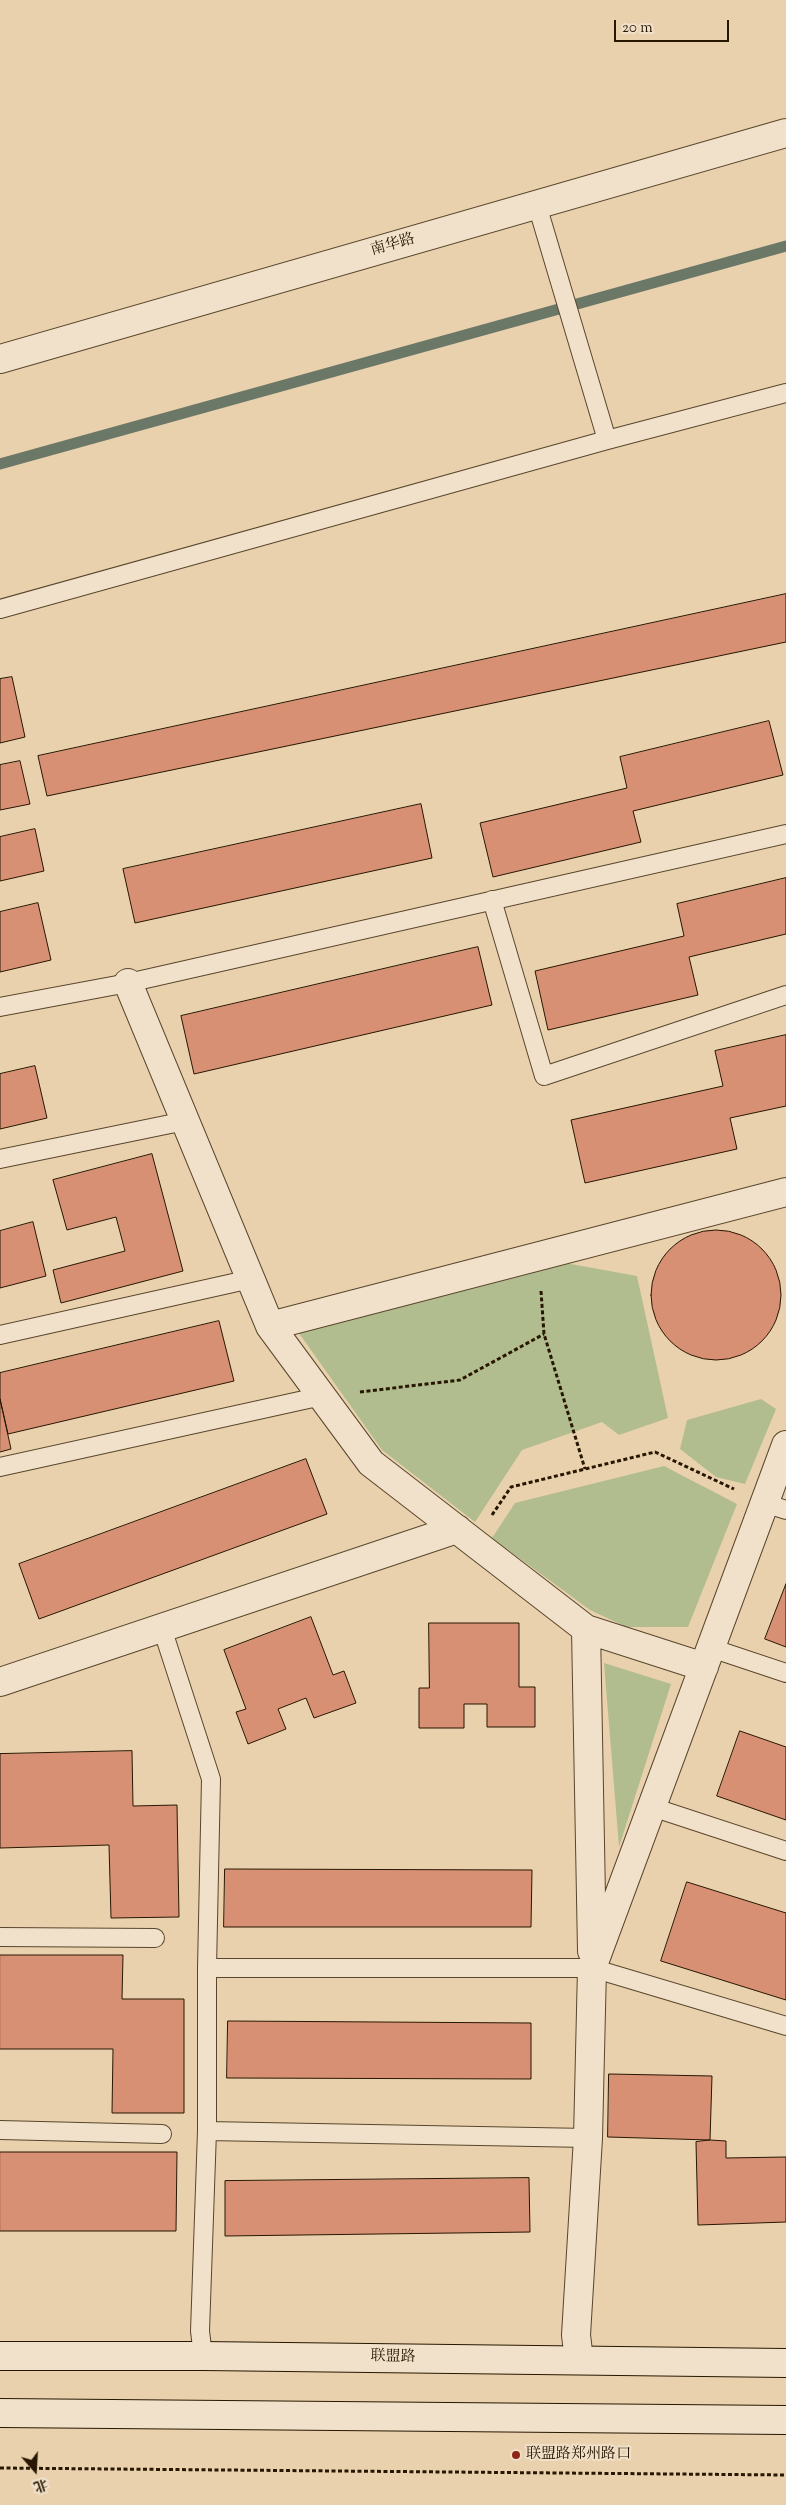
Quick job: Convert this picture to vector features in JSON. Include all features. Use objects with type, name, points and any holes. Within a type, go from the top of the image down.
[{"type":"street","name":"南华路","points":[[0,359],[786,134]]},
{"type":"street","points":[[128,983],[270,1326],[371,1463],[586,1629],[707,1657]]},
{"type":"street","points":[[270,1326],[786,1192]]},
{"type":"street","points":[[592,1968],[707,1657],[775,1506],[786,1445]]},
{"type":"street","points":[[0,1682],[162,1628],[465,1536]]},
{"type":"street","points":[[579,2360],[576,2336],[588,2138],[592,1968],[586,1629]]},
{"type":"street","name":"联盟路","points":[[0,2356],[203,2356],[786,2363]]},
{"type":"street","points":[[0,2413],[786,2420]]},
{"type":"lane","points":[[537,205],[607,440]]},
{"type":"lane","points":[[0,610],[607,440],[786,393]]},
{"type":"lane","points":[[0,1007],[128,983],[786,834]]},
{"type":"lane","points":[[492,900],[544,1076],[786,995]]},
{"type":"lane","points":[[0,1159],[185,1121]]},
{"type":"lane","points":[[0,1335],[250,1279]]},
{"type":"lane","points":[[0,1467],[322,1396]]},
{"type":"lane","points":[[162,1628],[211,1779],[207,1968],[207,2131],[200,2331],[203,2356]]},
{"type":"lane","points":[[707,1657],[786,1673]]},
{"type":"lane","points":[[652,1807],[786,1851]]},
{"type":"lane","points":[[0,1937],[155,1938]]},
{"type":"lane","points":[[207,1968],[592,1968],[786,2026]]},
{"type":"lane","points":[[0,2130],[162,2134]]},
{"type":"lane","points":[[207,2131],[588,2138]]},
{"type":"path","points":[[538,1256],[544,1334],[585,1469]]},
{"type":"path","points":[[322,1396],[460,1380],[544,1334]]},
{"type":"path","points":[[465,1536],[511,1487],[654,1452],[775,1506]]},
{"type":"path","points":[[0,2468],[786,2475]]},
{"type":"green space","points":[[554,1261],[637,1276],[668,1418],[619,1435],[602,1422],[522,1450],[475,1522],[382,1450],[296,1329]]},
{"type":"green space","points":[[761,1399],[776,1409],[745,1484],[716,1477],[680,1449],[687,1420]]},
{"type":"green space","points":[[664,1466],[737,1504],[688,1627],[626,1627],[590,1610],[492,1538],[515,1503]]},
{"type":"green space","points":[[604,1663],[671,1684],[619,1847]]},
{"type":"building","points":[[786,594],[786,642],[47,796],[38,756]]},
{"type":"building","points":[[12,677],[25,737],[0,743],[0,679]]},
{"type":"building","points":[[769,721],[783,775],[633,811],[641,842],[493,877],[480,823],[627,788],[620,757]]},
{"type":"building","points":[[20,761],[30,804],[0,810],[0,765]]},
{"type":"building","points":[[421,804],[432,858],[135,923],[123,869]]},
{"type":"building","points":[[35,829],[44,871],[0,881],[0,837]]},
{"type":"building","points":[[786,878],[786,934],[689,957],[698,995],[548,1030],[535,971],[684,936],[677,904]]},
{"type":"building","points":[[38,903],[51,960],[0,972],[0,912]]},
{"type":"building","points":[[478,947],[492,1005],[194,1074],[181,1016]]},
{"type":"building","points":[[786,1035],[786,1106],[730,1118],[737,1149],[585,1183],[571,1120],[723,1086],[715,1051]]},
{"type":"building","points":[[35,1066],[47,1118],[0,1129],[0,1074]]},
{"type":"building","points":[[152,1154],[183,1271],[61,1303],[53,1270],[125,1251],[116,1217],[67,1230],[53,1180]]},
{"type":"building","points":[[33,1222],[46,1276],[0,1288],[0,1231]]},
{"type":"building","points":[[716,1230],[729,1231],[741,1235],[762,1249],[776,1270],[780,1282],[780,1308],[776,1320],[762,1341],[741,1355],[729,1359],[716,1360],[703,1359],[691,1355],[670,1341],[656,1320],[652,1308],[651,1295],[652,1282],[656,1270],[670,1249],[691,1235],[703,1231]]},
{"type":"building","points":[[219,1321],[234,1381],[8,1434],[0,1399],[0,1373]]},
{"type":"building","points":[[0,1399],[11,1449],[0,1452]]},
{"type":"building","points":[[306,1459],[327,1514],[39,1619],[19,1564]]},
{"type":"building","points":[[786,1584],[786,1647],[765,1639]]},
{"type":"building","points":[[311,1617],[333,1675],[344,1671],[356,1703],[314,1718],[306,1698],[278,1709],[286,1729],[248,1744],[236,1712],[246,1709],[224,1650]]},
{"type":"building","points":[[429,1623],[519,1623],[519,1687],[535,1687],[535,1727],[487,1727],[487,1704],[464,1704],[464,1728],[419,1728],[419,1688],[429,1688]]},
{"type":"building","points":[[740,1731],[786,1747],[786,1820],[717,1796]]},
{"type":"building","points":[[132,1751],[133,1806],[177,1805],[179,1917],[111,1918],[109,1845],[0,1848],[0,1754]]},
{"type":"building","points":[[225,1869],[532,1870],[531,1927],[224,1927]]},
{"type":"building","points":[[687,1882],[786,1913],[786,2000],[661,1961]]},
{"type":"building","points":[[0,1955],[123,1955],[122,1999],[184,1999],[184,2113],[112,2113],[113,2049],[0,2049]]},
{"type":"building","points":[[228,2021],[531,2023],[531,2079],[227,2078]]},
{"type":"building","points":[[609,2074],[712,2076],[710,2140],[608,2137]]},
{"type":"building","points":[[710,2140],[726,2141],[726,2158],[786,2157],[786,2222],[698,2225],[696,2142]]},
{"type":"building","points":[[0,2152],[177,2152],[176,2231],[0,2231]]},
{"type":"building","points":[[529,2178],[530,2232],[225,2236],[225,2181]]},
{"type":"waterway","points":[[0,464],[786,246]]},
{"type":"place","name":"联盟路郑州路口","points":[[516,2455]]}]
